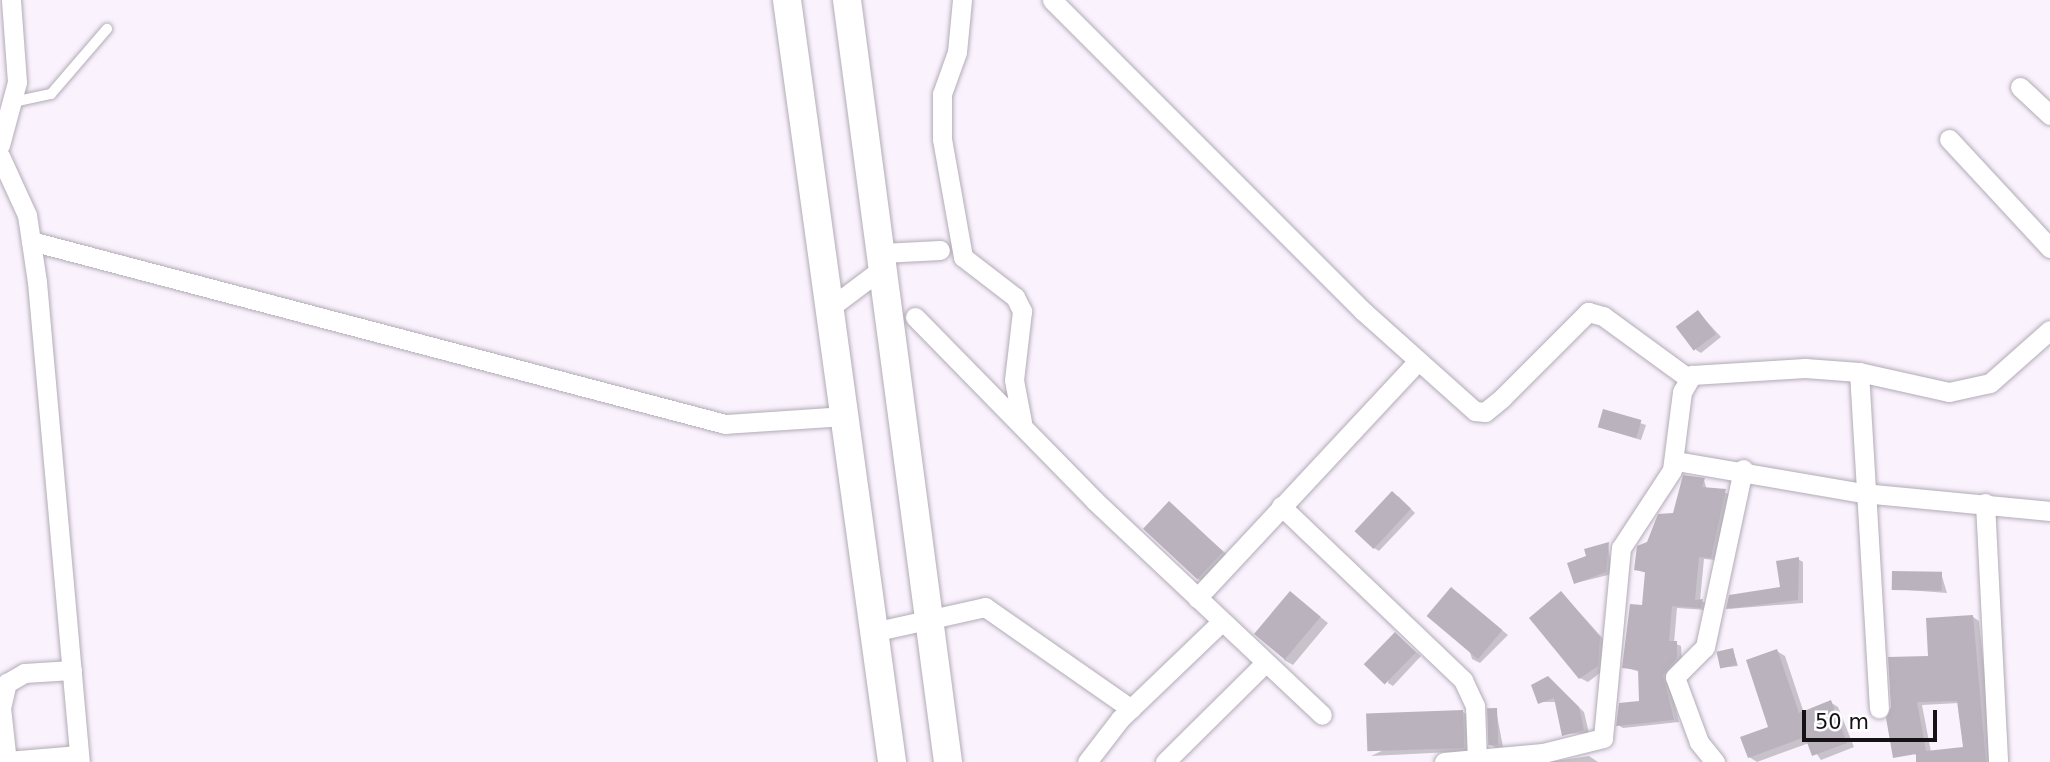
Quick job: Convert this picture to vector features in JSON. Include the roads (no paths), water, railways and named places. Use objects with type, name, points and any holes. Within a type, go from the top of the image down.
[{"type":"street","points":[[0,145],[18,82],[11,0]]},
{"type":"street","points":[[787,0],[848,416],[873,632],[892,762]]},
{"type":"street","points":[[847,0],[948,762]]},
{"type":"street","points":[[962,0],[957,52],[942,94],[942,139],[963,257]]},
{"type":"street","points":[[1052,0],[1417,362],[1482,413],[1590,312],[1688,378],[1769,366],[1859,372],[1922,388],[1961,390],[1990,383],[2043,345],[2050,330]]},
{"type":"street","points":[[2020,87],[2050,115]]},
{"type":"street","points":[[1949,139],[2050,248]]},
{"type":"street","points":[[0,156],[22,200],[30,241],[72,670],[80,759],[8,761],[1,701],[7,683],[24,673],[72,670]]},
{"type":"street","points":[[940,250],[959,233]]},
{"type":"street","points":[[30,241],[725,424],[848,416]]},
{"type":"street","points":[[831,307],[883,260],[940,250],[963,257],[1015,297],[1023,310],[1014,380],[1022,422]]},
{"type":"street","points":[[915,317],[1221,622],[1322,715]]},
{"type":"street","points":[[1198,598],[1417,362]]},
{"type":"street","points":[[1859,372],[1863,493],[1879,708]]},
{"type":"street","points":[[1444,762],[1543,757],[1604,736],[1621,548],[1676,461],[1688,378]]},
{"type":"street","points":[[1676,461],[1743,469],[1863,493],[2050,511]]},
{"type":"street","points":[[1715,762],[1699,742],[1675,677],[1704,647],[1743,469]]},
{"type":"street","points":[[1985,503],[1998,762]]},
{"type":"street","points":[[1281,506],[1463,680],[1475,706],[1477,760]]},
{"type":"street","points":[[873,632],[929,623],[962,609],[985,607],[1131,709]]},
{"type":"street","points":[[1087,762],[1131,709],[1221,622]]},
{"type":"street","points":[[1165,762],[1265,663]]},
{"type":"lane","points":[[13,102],[51,94],[107,29]]}]
